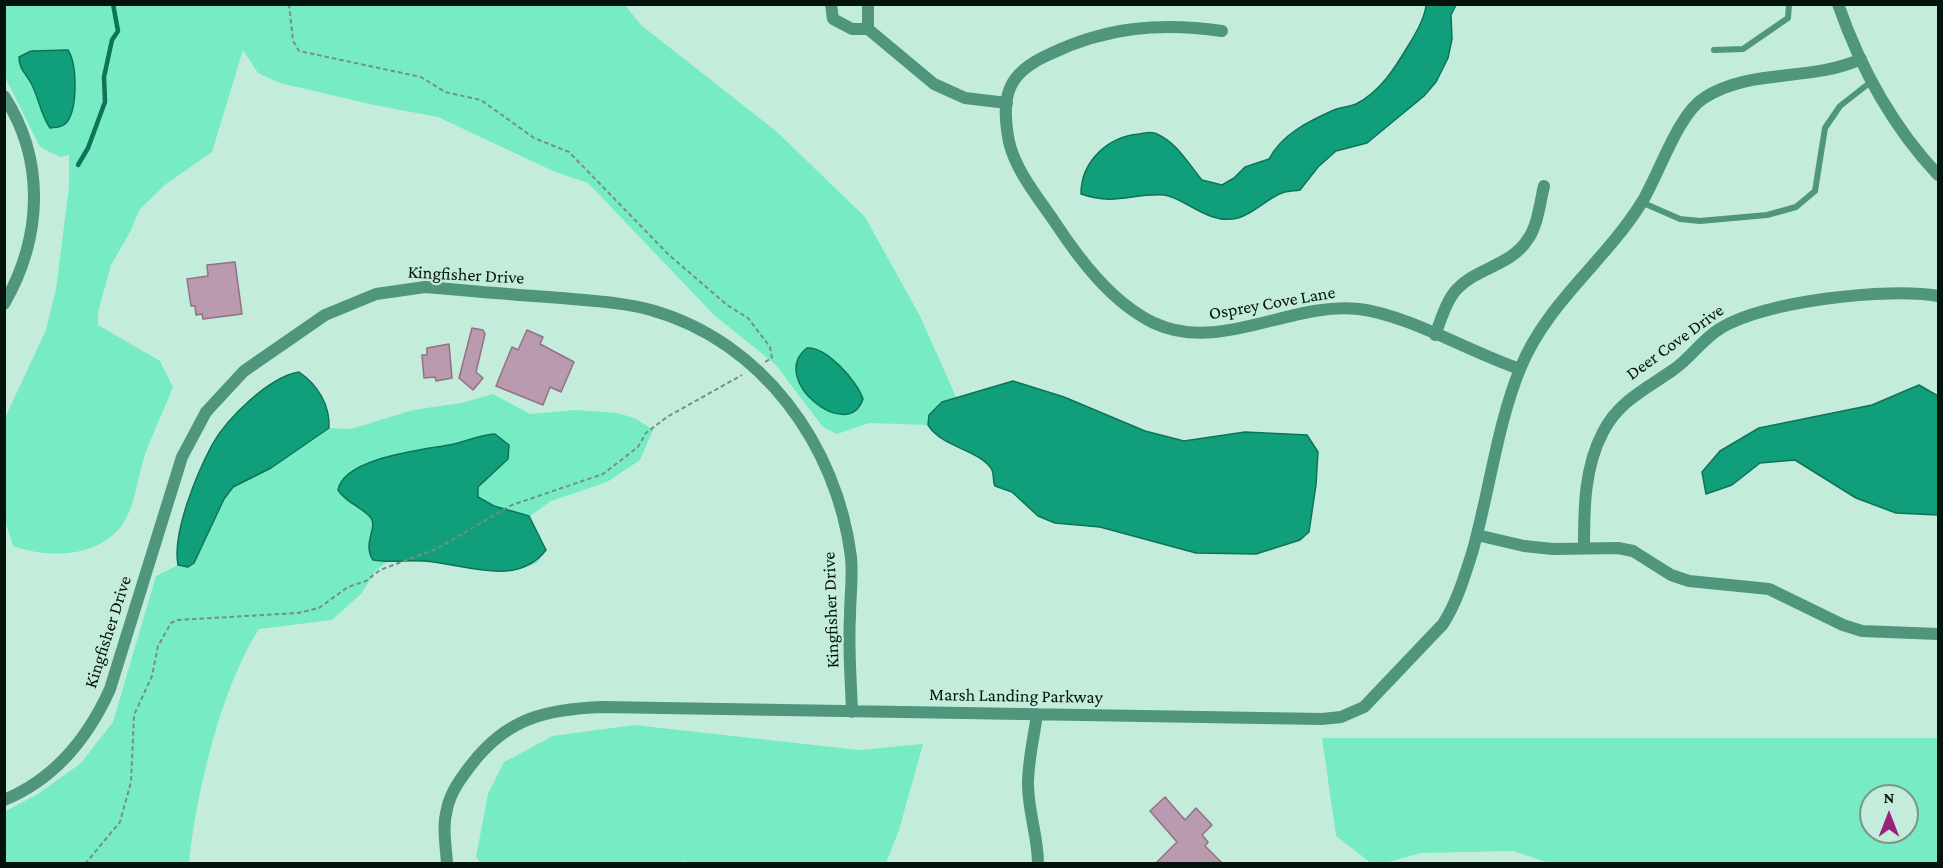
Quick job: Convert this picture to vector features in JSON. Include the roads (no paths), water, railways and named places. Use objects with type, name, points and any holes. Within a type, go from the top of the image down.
[{"type":"street","points":[[831,4],[833,19],[852,29],[868,29],[934,84],[965,98],[1006,103]]},
{"type":"street","points":[[868,4],[868,29]]},
{"type":"street","points":[[1838,4],[1872,81],[1903,132],[1938,175]]},
{"type":"street","name":"Osprey Cove Lane","points":[[1222,31],[1166,26],[1104,32],[1079,40],[1039,59],[1023,70],[1010,89],[1006,103],[1009,141],[1022,174],[1086,264],[1123,304],[1140,316],[1181,331],[1214,332],[1316,310],[1344,308],[1391,316],[1520,369]]},
{"type":"street","points":[[1861,59],[1825,72],[1734,84],[1702,99],[1686,115],[1641,202],[1610,247],[1550,314],[1520,369],[1511,395],[1477,535],[1524,546],[1618,548],[1633,551],[1671,575],[1689,581],[1769,589],[1843,625],[1862,631],[1938,634]]},
{"type":"street","points":[[4,96],[28,149],[34,188],[31,238],[15,285],[4,304]]},
{"type":"street","points":[[1435,335],[1451,297],[1458,288],[1510,259],[1525,243],[1532,233],[1544,186]]},
{"type":"street","name":"Kingfisher Drive","points":[[4,800],[35,784],[54,770],[71,754],[101,710],[110,689],[182,457],[206,412],[244,371],[325,315],[376,294],[425,287],[617,303],[680,319],[708,333],[756,368],[778,391],[813,442],[842,518],[852,570],[849,618],[852,712]]},
{"type":"street","name":"Deer Cove Drive","points":[[1584,548],[1584,508],[1589,475],[1596,448],[1607,425],[1635,394],[1674,370],[1720,328],[1754,313],[1788,304],[1906,292],[1938,296]]},
{"type":"street","name":"Marsh Landing Parkway","points":[[447,864],[444,829],[451,795],[464,774],[493,740],[528,718],[548,712],[603,707],[1322,719],[1355,713],[1372,699],[1443,624],[1452,611],[1477,535]]},
{"type":"street","points":[[1038,714],[1028,783],[1030,816],[1038,846],[1038,864]]},
{"type":"lane","points":[[1714,50],[1743,49],[1788,18],[1789,4]]},
{"type":"lane","points":[[1641,202],[1680,219],[1700,221],[1767,215],[1796,207],[1815,191],[1825,128],[1840,106],[1872,81]]},
{"type":"waterway","points":[[78,165],[88,148],[105,102],[104,77],[112,40],[118,31],[113,4]]}]
